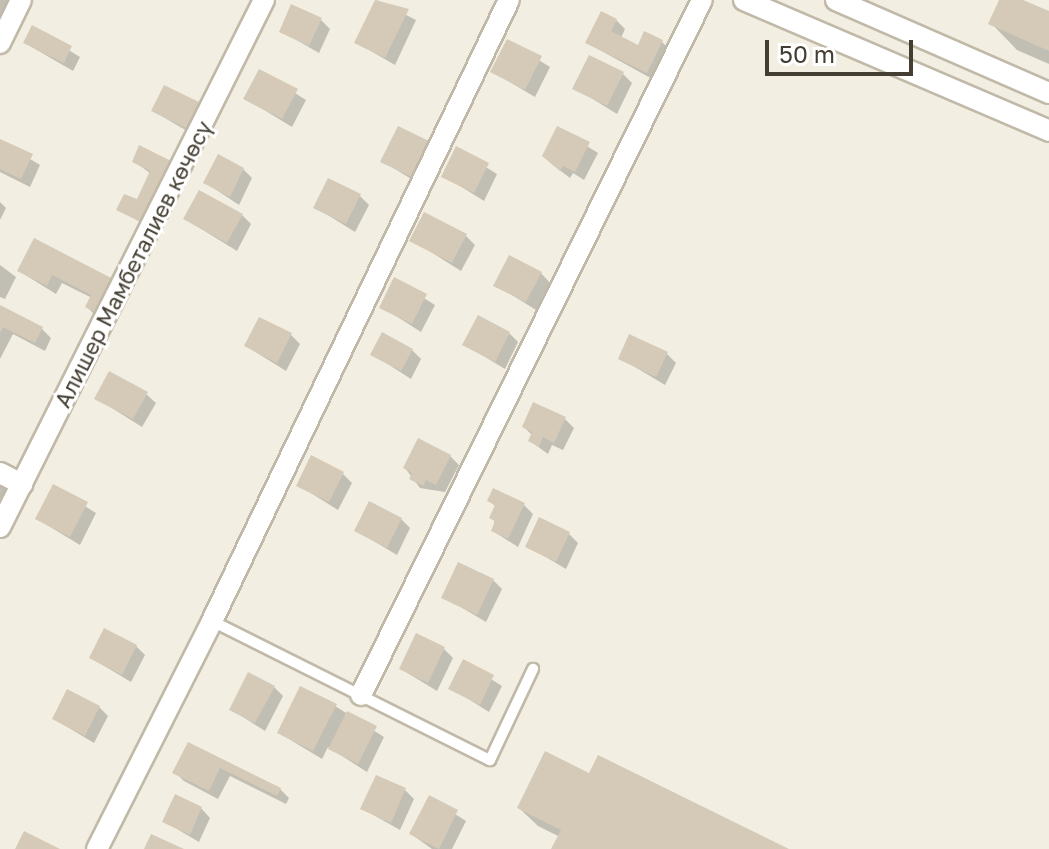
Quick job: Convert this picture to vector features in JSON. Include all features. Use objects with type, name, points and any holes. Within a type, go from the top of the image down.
[{"type":"street","points":[[0,43],[21,0]]},
{"type":"street","name":"Алишер Мамбеталиев көчөсү","points":[[0,527],[264,0]]},
{"type":"street","points":[[97,849],[212,621],[509,0]]},
{"type":"street","points":[[361,695],[702,0]]},
{"type":"street","points":[[744,0],[1049,131]]},
{"type":"street","points":[[836,0],[1049,93]]},
{"type":"street","points":[[0,473],[22,484]]},
{"type":"lane","points":[[212,621],[490,760],[533,669]]},
{"type":"building","points":[[375,0],[409,9],[385,58],[354,43]]},
{"type":"building","points":[[999,0],[1023,0],[1049,11],[1049,51],[988,24]]},
{"type":"building","points":[[291,4],[322,18],[309,46],[279,32]]},
{"type":"building","points":[[601,11],[617,19],[611,31],[638,45],[644,31],[663,40],[647,73],[585,43]]},
{"type":"building","points":[[32,25],[72,46],[64,63],[23,43]]},
{"type":"building","points":[[507,39],[542,56],[525,90],[490,72]]},
{"type":"building","points":[[589,55],[624,72],[607,106],[572,89]]},
{"type":"building","points":[[259,69],[298,89],[282,119],[243,99]]},
{"type":"building","points":[[164,85],[203,104],[190,130],[151,111]]},
{"type":"building","points":[[398,126],[429,141],[412,177],[380,162]]},
{"type":"building","points":[[557,126],[590,142],[575,172],[563,166],[560,171],[542,156]]},
{"type":"building","points":[[0,139],[33,154],[21,179],[0,169]]},
{"type":"building","points":[[139,145],[173,162],[143,223],[116,210],[124,194],[137,199],[150,171],[132,162]]},
{"type":"building","points":[[456,146],[489,163],[474,193],[441,177]]},
{"type":"building","points":[[218,154],[244,168],[230,197],[203,183]]},
{"type":"building","points":[[328,178],[361,194],[346,224],[313,208]]},
{"type":"building","points":[[199,190],[243,214],[227,243],[183,219]]},
{"type":"building","points":[[424,212],[467,234],[452,263],[409,241]]},
{"type":"building","points":[[34,238],[115,280],[97,313],[85,307],[91,295],[52,275],[47,286],[17,271]]},
{"type":"building","points":[[509,255],[542,272],[526,302],[493,286]]},
{"type":"building","points":[[394,277],[427,294],[412,324],[379,308]]},
{"type":"building","points":[[0,305],[43,327],[35,343],[3,327],[0,333]]},
{"type":"building","points":[[478,315],[510,332],[495,362],[462,345]]},
{"type":"building","points":[[259,317],[292,333],[277,363],[244,346]]},
{"type":"building","points":[[382,332],[413,349],[401,371],[370,355]]},
{"type":"building","points":[[629,334],[668,352],[656,377],[618,359]]},
{"type":"building","points":[[109,371],[148,392],[133,419],[94,399]]},
{"type":"building","points":[[533,402],[566,417],[554,443],[543,437],[539,447],[528,441],[532,432],[522,427]]},
{"type":"building","points":[[418,438],[451,455],[436,485],[426,480],[423,486],[409,479],[412,473],[403,468]]},
{"type":"building","points":[[311,455],[344,472],[329,502],[296,486]]},
{"type":"building","points":[[53,484],[88,502],[70,537],[35,519]]},
{"type":"building","points":[[493,488],[525,503],[508,539],[491,531],[495,521],[489,518],[495,505],[487,501]]},
{"type":"building","points":[[369,501],[402,518],[387,548],[354,531]]},
{"type":"building","points":[[539,517],[570,532],[556,562],[525,547]]},
{"type":"building","points":[[458,562],[494,579],[477,615],[441,598]]},
{"type":"building","points":[[104,628],[137,645],[122,675],[89,658]]},
{"type":"building","points":[[416,633],[445,647],[428,683],[399,669]]},
{"type":"building","points":[[463,659],[494,675],[480,705],[448,689]]},
{"type":"building","points":[[248,672],[275,686],[255,723],[229,710]]},
{"type":"building","points":[[300,686],[337,704],[313,751],[277,733]]},
{"type":"building","points":[[67,689],[100,706],[85,736],[52,719]]},
{"type":"building","points":[[347,711],[377,726],[358,764],[328,749]]},
{"type":"building","points":[[188,742],[281,788],[277,796],[220,768],[209,791],[172,773]]},
{"type":"building","points":[[545,751],[589,773],[598,755],[789,849],[551,849],[561,830],[517,808]]},
{"type":"building","points":[[376,775],[406,788],[391,823],[360,809]]},
{"type":"building","points":[[175,794],[202,807],[190,835],[162,822]]},
{"type":"building","points":[[429,795],[458,810],[439,849],[409,834]]},
{"type":"building","points":[[24,831],[60,849],[15,849]]},
{"type":"building","points":[[151,834],[184,849],[144,849]]}]
